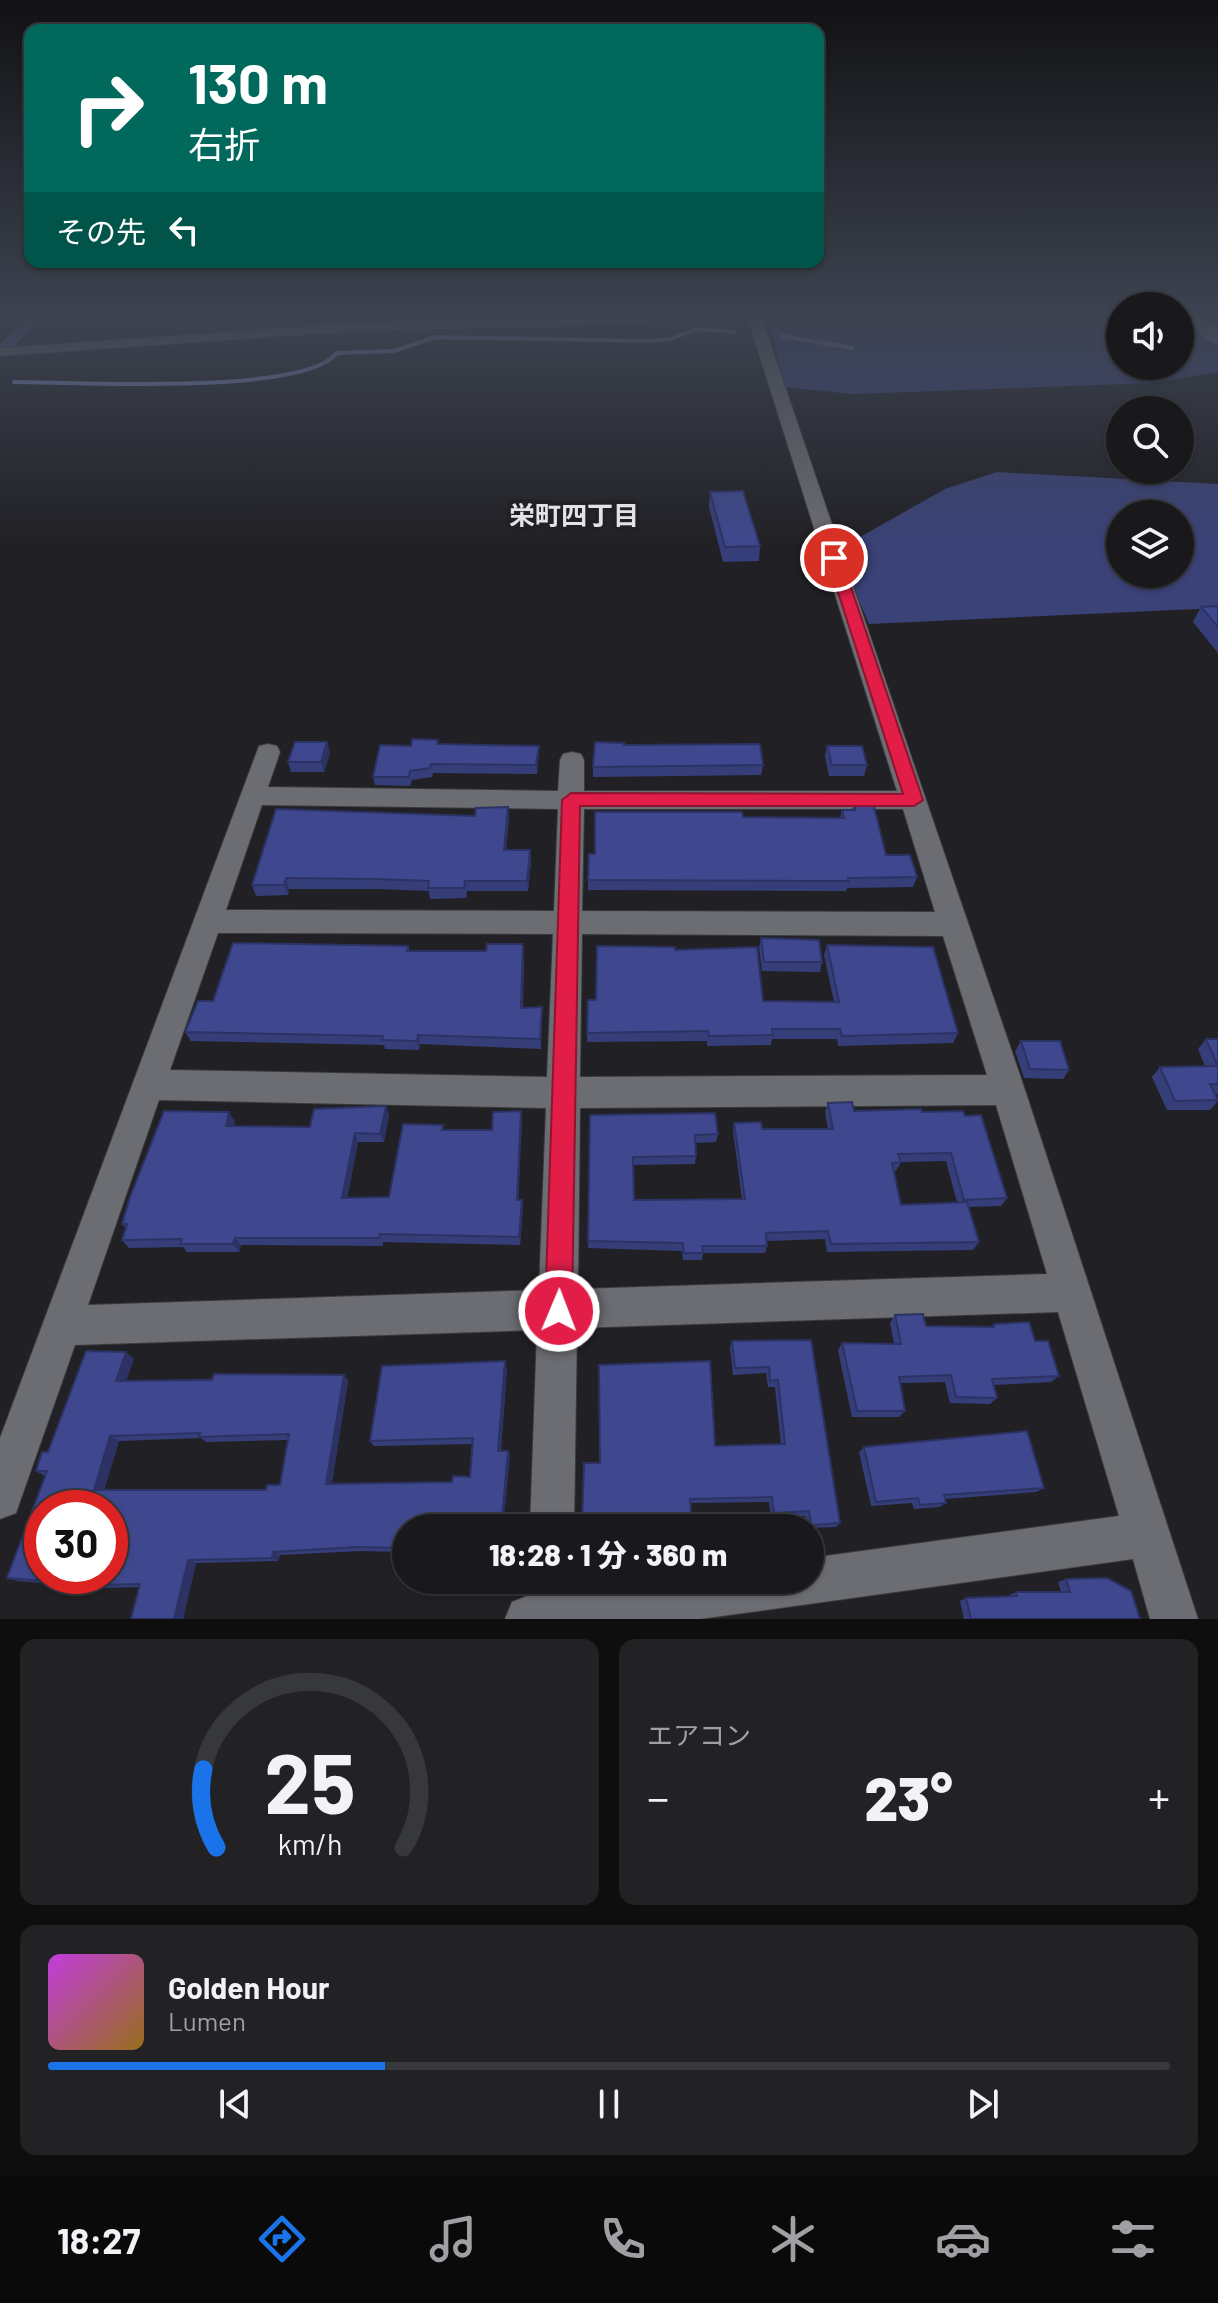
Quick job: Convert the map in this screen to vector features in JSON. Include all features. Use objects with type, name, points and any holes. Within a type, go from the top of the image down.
[{"type":"street","points":[[780,395],[1008,1090],[1174,1619]]},
{"type":"street","points":[[0,1497],[268,752]]},
{"type":"street","points":[[552,1514],[572,760]]},
{"type":"street","points":[[252,796],[914,800]]},
{"type":"street","points":[[207,921],[953,924]]},
{"type":"street","points":[[148,1085],[563,1093],[1008,1090]]},
{"type":"street","points":[[62,1326],[1072,1292]]},
{"type":"street","points":[[545,1609],[1147,1535]]},
{"type":"shaded area","points":[[997,472],[1106,478],[1106,484],[1218,484],[1218,608],[869,624],[837,550],[945,489]]},
{"type":"building","points":[[743,491],[760,546],[725,547],[710,492]]},
{"type":"building","points":[[1218,606],[1218,627],[1201,607]]},
{"type":"building","points":[[412,739],[438,740],[437,744],[539,746],[536,765],[431,764],[430,768],[410,771],[409,777],[373,777],[380,745],[411,746]]},
{"type":"building","points":[[295,742],[327,742],[321,762],[288,762]]},
{"type":"building","points":[[595,742],[624,745],[760,744],[763,765],[593,767]]},
{"type":"building","points":[[827,746],[862,746],[867,765],[832,765]]},
{"type":"building","points":[[854,802],[873,803],[886,855],[910,855],[917,877],[848,878],[849,881],[588,880],[589,854],[595,854],[595,812],[742,812],[743,817],[844,818],[842,810],[855,810]]},
{"type":"building","points":[[508,807],[504,850],[530,850],[527,881],[465,881],[464,888],[428,888],[429,881],[286,878],[284,885],[252,885],[276,809],[475,816],[476,808]]},
{"type":"building","points":[[761,938],[819,940],[822,962],[764,962]]},
{"type":"building","points":[[233,943],[408,946],[407,951],[486,951],[487,944],[523,944],[521,1008],[542,1007],[540,1039],[418,1035],[417,1041],[382,1040],[383,1036],[185,1032],[198,1001],[213,1001]]},
{"type":"building","points":[[827,945],[933,947],[958,1033],[842,1036],[840,1029],[772,1029],[773,1035],[709,1036],[708,1031],[587,1033],[588,1000],[596,1000],[597,946],[675,947],[675,950],[757,947],[763,1001],[839,1002]]},
{"type":"building","points":[[1206,1039],[1218,1039],[1218,1066]]},
{"type":"building","points":[[1021,1041],[1060,1041],[1069,1070],[1030,1069]]},
{"type":"building","points":[[1218,1066],[1218,1084],[1210,1084],[1218,1100],[1175,1101],[1160,1067]]},
{"type":"building","points":[[852,1102],[854,1111],[921,1109],[922,1112],[963,1111],[965,1116],[981,1115],[1007,1198],[964,1200],[951,1153],[898,1154],[901,1162],[892,1163],[901,1205],[967,1202],[979,1242],[831,1244],[828,1231],[766,1233],[767,1246],[702,1246],[703,1253],[684,1253],[683,1243],[588,1241],[590,1115],[715,1113],[718,1134],[695,1135],[696,1156],[633,1157],[634,1200],[745,1199],[734,1123],[761,1122],[762,1129],[833,1129],[828,1103]]},
{"type":"building","points":[[386,1106],[380,1134],[355,1133],[342,1198],[389,1197],[403,1124],[443,1125],[442,1130],[492,1130],[493,1112],[521,1111],[517,1200],[522,1200],[519,1237],[380,1234],[379,1238],[235,1238],[233,1244],[180,1244],[182,1239],[122,1240],[127,1224],[122,1224],[130,1197],[164,1111],[229,1112],[226,1126],[310,1127],[314,1109]]},
{"type":"building","points":[[923,1314],[926,1326],[994,1327],[994,1324],[1029,1322],[1035,1341],[1048,1341],[1059,1376],[992,1379],[997,1398],[956,1397],[951,1375],[899,1377],[905,1411],[857,1411],[842,1343],[901,1344],[895,1315]]},
{"type":"building","points":[[811,1340],[840,1523],[824,1524],[824,1514],[809,1514],[809,1511],[774,1513],[772,1497],[690,1499],[691,1514],[582,1514],[584,1463],[600,1463],[599,1365],[710,1361],[715,1446],[785,1444],[778,1380],[770,1381],[769,1367],[735,1368],[732,1341]]},
{"type":"building","points":[[86,1351],[126,1352],[116,1381],[212,1380],[214,1374],[344,1375],[326,1484],[452,1482],[453,1476],[470,1477],[473,1438],[370,1441],[382,1366],[505,1361],[498,1451],[508,1451],[502,1514],[392,1514],[392,1548],[273,1552],[272,1558],[188,1560],[174,1619],[131,1619],[140,1584],[128,1584],[128,1490],[266,1490],[267,1485],[280,1485],[289,1434],[110,1436],[94,1490],[40,1490],[47,1471],[36,1471],[42,1452],[48,1452]]},
{"type":"building","points":[[1027,1431],[1044,1488],[944,1495],[946,1503],[920,1505],[918,1498],[876,1502],[864,1447]]},
{"type":"building","points":[[24,1533],[24,1579],[7,1578]]},
{"type":"building","points":[[1107,1578],[1131,1591],[1140,1619],[971,1619],[966,1598],[1017,1596],[1016,1592],[1070,1592],[1066,1579]]},
{"type":"district","name":"栄町四丁目","points":[[574,514]]},
{"type":"route","points":[[559,1311],[571,800],[914,800],[834,558]]}]
